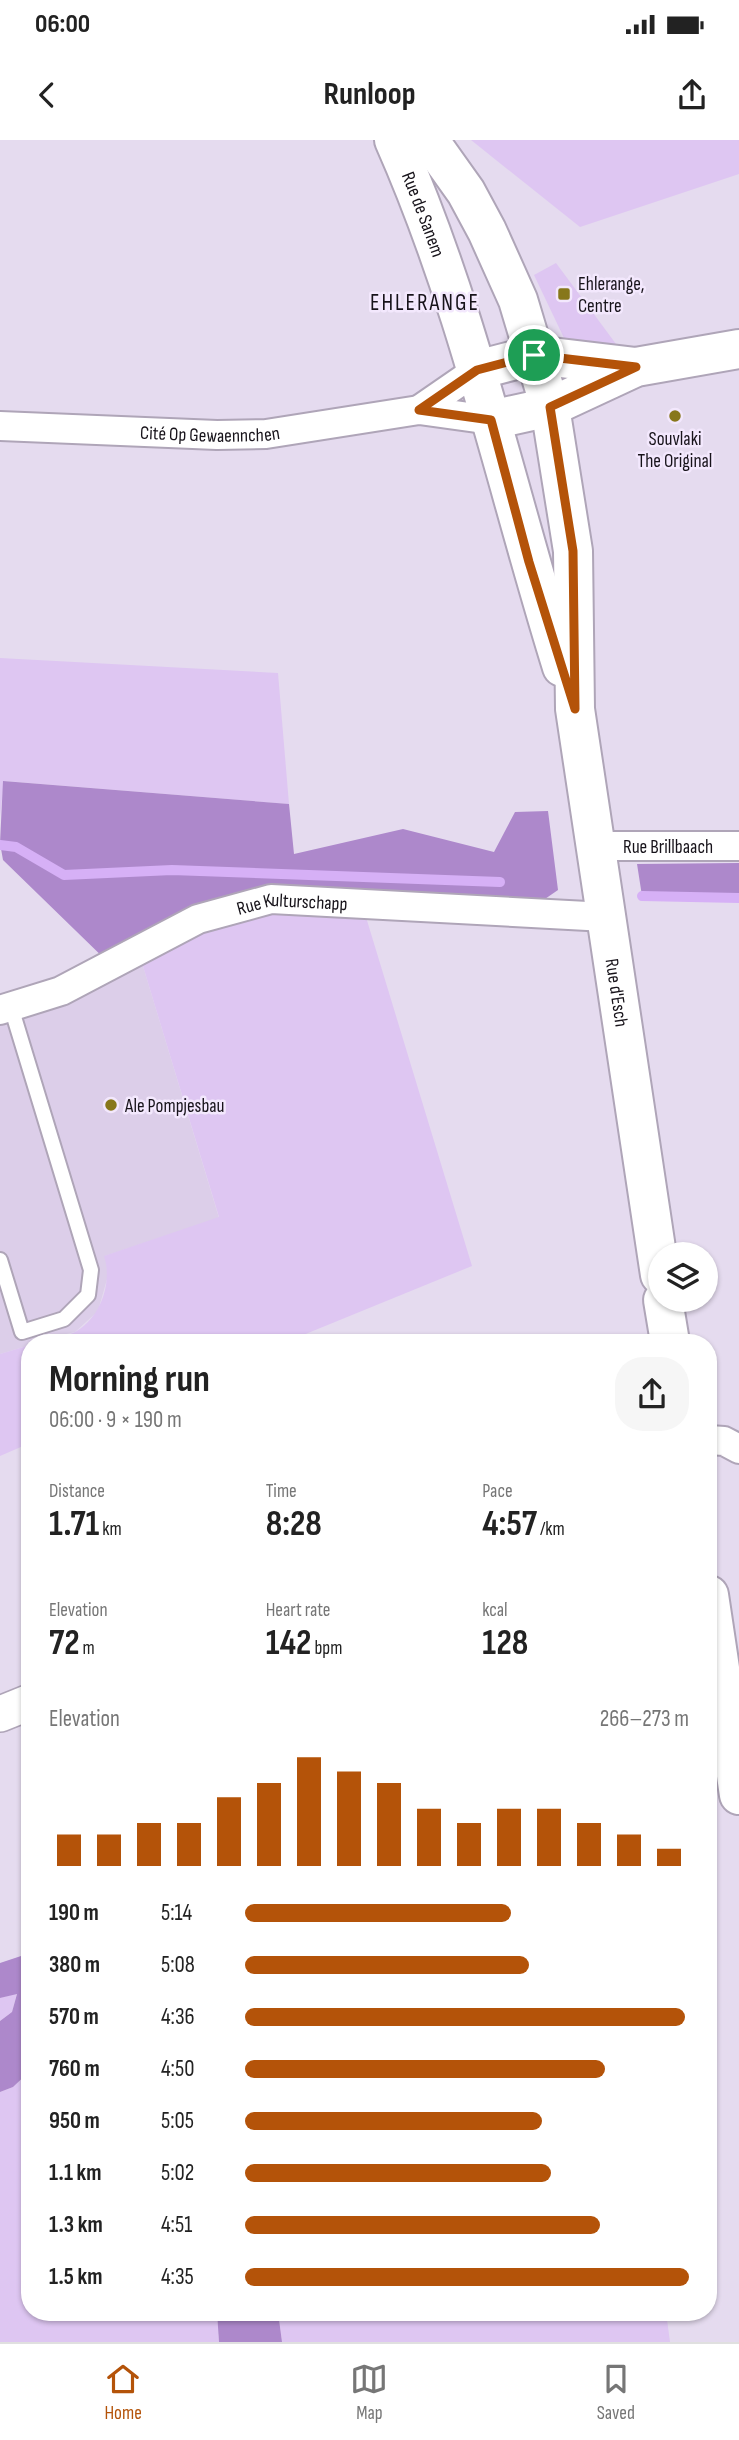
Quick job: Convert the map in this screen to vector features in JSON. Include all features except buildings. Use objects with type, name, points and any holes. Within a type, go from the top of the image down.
[{"type":"main road","name":"Rue de Sanem","points":[[394,140],[425,209],[477,370]]},
{"type":"main road","name":"Rue de Sanem","points":[[429,140],[466,192],[487,231],[518,300],[534,355]]},
{"type":"main road","points":[[491,420],[550,407],[636,367],[739,349]]},
{"type":"main road","points":[[477,370],[534,355],[636,367]]},
{"type":"main road","name":"Rue d'Esch","points":[[534,355],[550,407],[573,551],[575,709],[655,1242]]},
{"type":"main road","name":"Rue d'Esch","points":[[477,370],[529,562],[575,709]]},
{"type":"main road","points":[[665,1312],[669,1334]]},
{"type":"main road","points":[[717,1648],[739,1795]]},
{"type":"street","name":"Cité Op Gewaennchen","points":[[419,410],[477,370]]},
{"type":"street","name":"Cité Op Gewaennchen","points":[[0,426],[217,435],[266,434],[419,410],[491,420]]},
{"type":"street","name":"Rue Brillbaach","points":[[596,846],[739,846]]},
{"type":"street","name":"Rue Kulturschapp","points":[[5,1008],[61,991],[198,919],[271,899],[606,917]]},
{"type":"street","points":[[717,1441],[739,1449]]},
{"type":"street","points":[[0,1714],[21,1706]]},
{"type":"lane","points":[[0,1260],[22,1332],[64,1319],[88,1295],[91,1270],[5,1008]]},
{"type":"shaded area","points":[[471,140],[739,140],[739,174],[580,227]]},
{"type":"shaded area","points":[[556,263],[616,344],[583,350],[564,338],[534,275]]},
{"type":"shaded area","points":[[0,658],[278,673],[289,804],[4,781],[0,817]]},
{"type":"shaded area","points":[[3,781],[289,804],[294,854],[403,829],[494,852],[515,812],[548,811],[558,890],[526,912],[271,899],[112,966],[3,860],[0,843]]},
{"type":"shaded area","points":[[739,863],[739,898],[642,896],[637,864]]},
{"type":"shaded area","points":[[362,904],[472,1266],[306,1334],[70,1334],[90,1319],[102,1300],[107,1278],[104,1256],[219,1217],[139,953],[198,919]]},
{"type":"shaded area","points":[[139,953],[219,1218],[105,1256],[109,1272],[98,1311],[75,1332],[21,1334],[21,1348],[0,1354],[0,1010]]},
{"type":"shaded area","points":[[21,1348],[21,1447],[0,1456],[0,1354]]},
{"type":"shaded area","points":[[21,1956],[21,2079],[13,2087],[0,2092],[0,2021],[12,2012],[17,1994],[0,1998],[0,1963]]},
{"type":"shaded area","points":[[17,1993],[12,2012],[0,2021],[0,1998]]},
{"type":"shaded area","points":[[21,2079],[21,2321],[218,2321],[219,2342],[0,2342],[0,2092],[13,2087]]},
{"type":"shaded area","points":[[218,2321],[279,2321],[282,2342],[219,2342]]},
{"type":"shaded area","points":[[279,2321],[667,2321],[670,2342],[282,2342]]},
{"type":"waterway","points":[[0,845],[16,847],[64,875],[172,870],[500,882]]},
{"type":"waterway","points":[[642,896],[739,898]]},
{"type":"place","name":"Ehlerange, Centre","points":[[564,294]]},
{"type":"place","name":"Souvlaki The Original","points":[[675,416]]},
{"type":"place","name":"Ale Pompjesbau","points":[[111,1105]]},
{"type":"district","name":"EHLERANGE","points":[[425,302]]},
{"type":"route","points":[[534,355],[636,367],[550,407],[573,551],[575,709],[529,562],[491,420],[419,410],[477,370],[534,355]]}]
